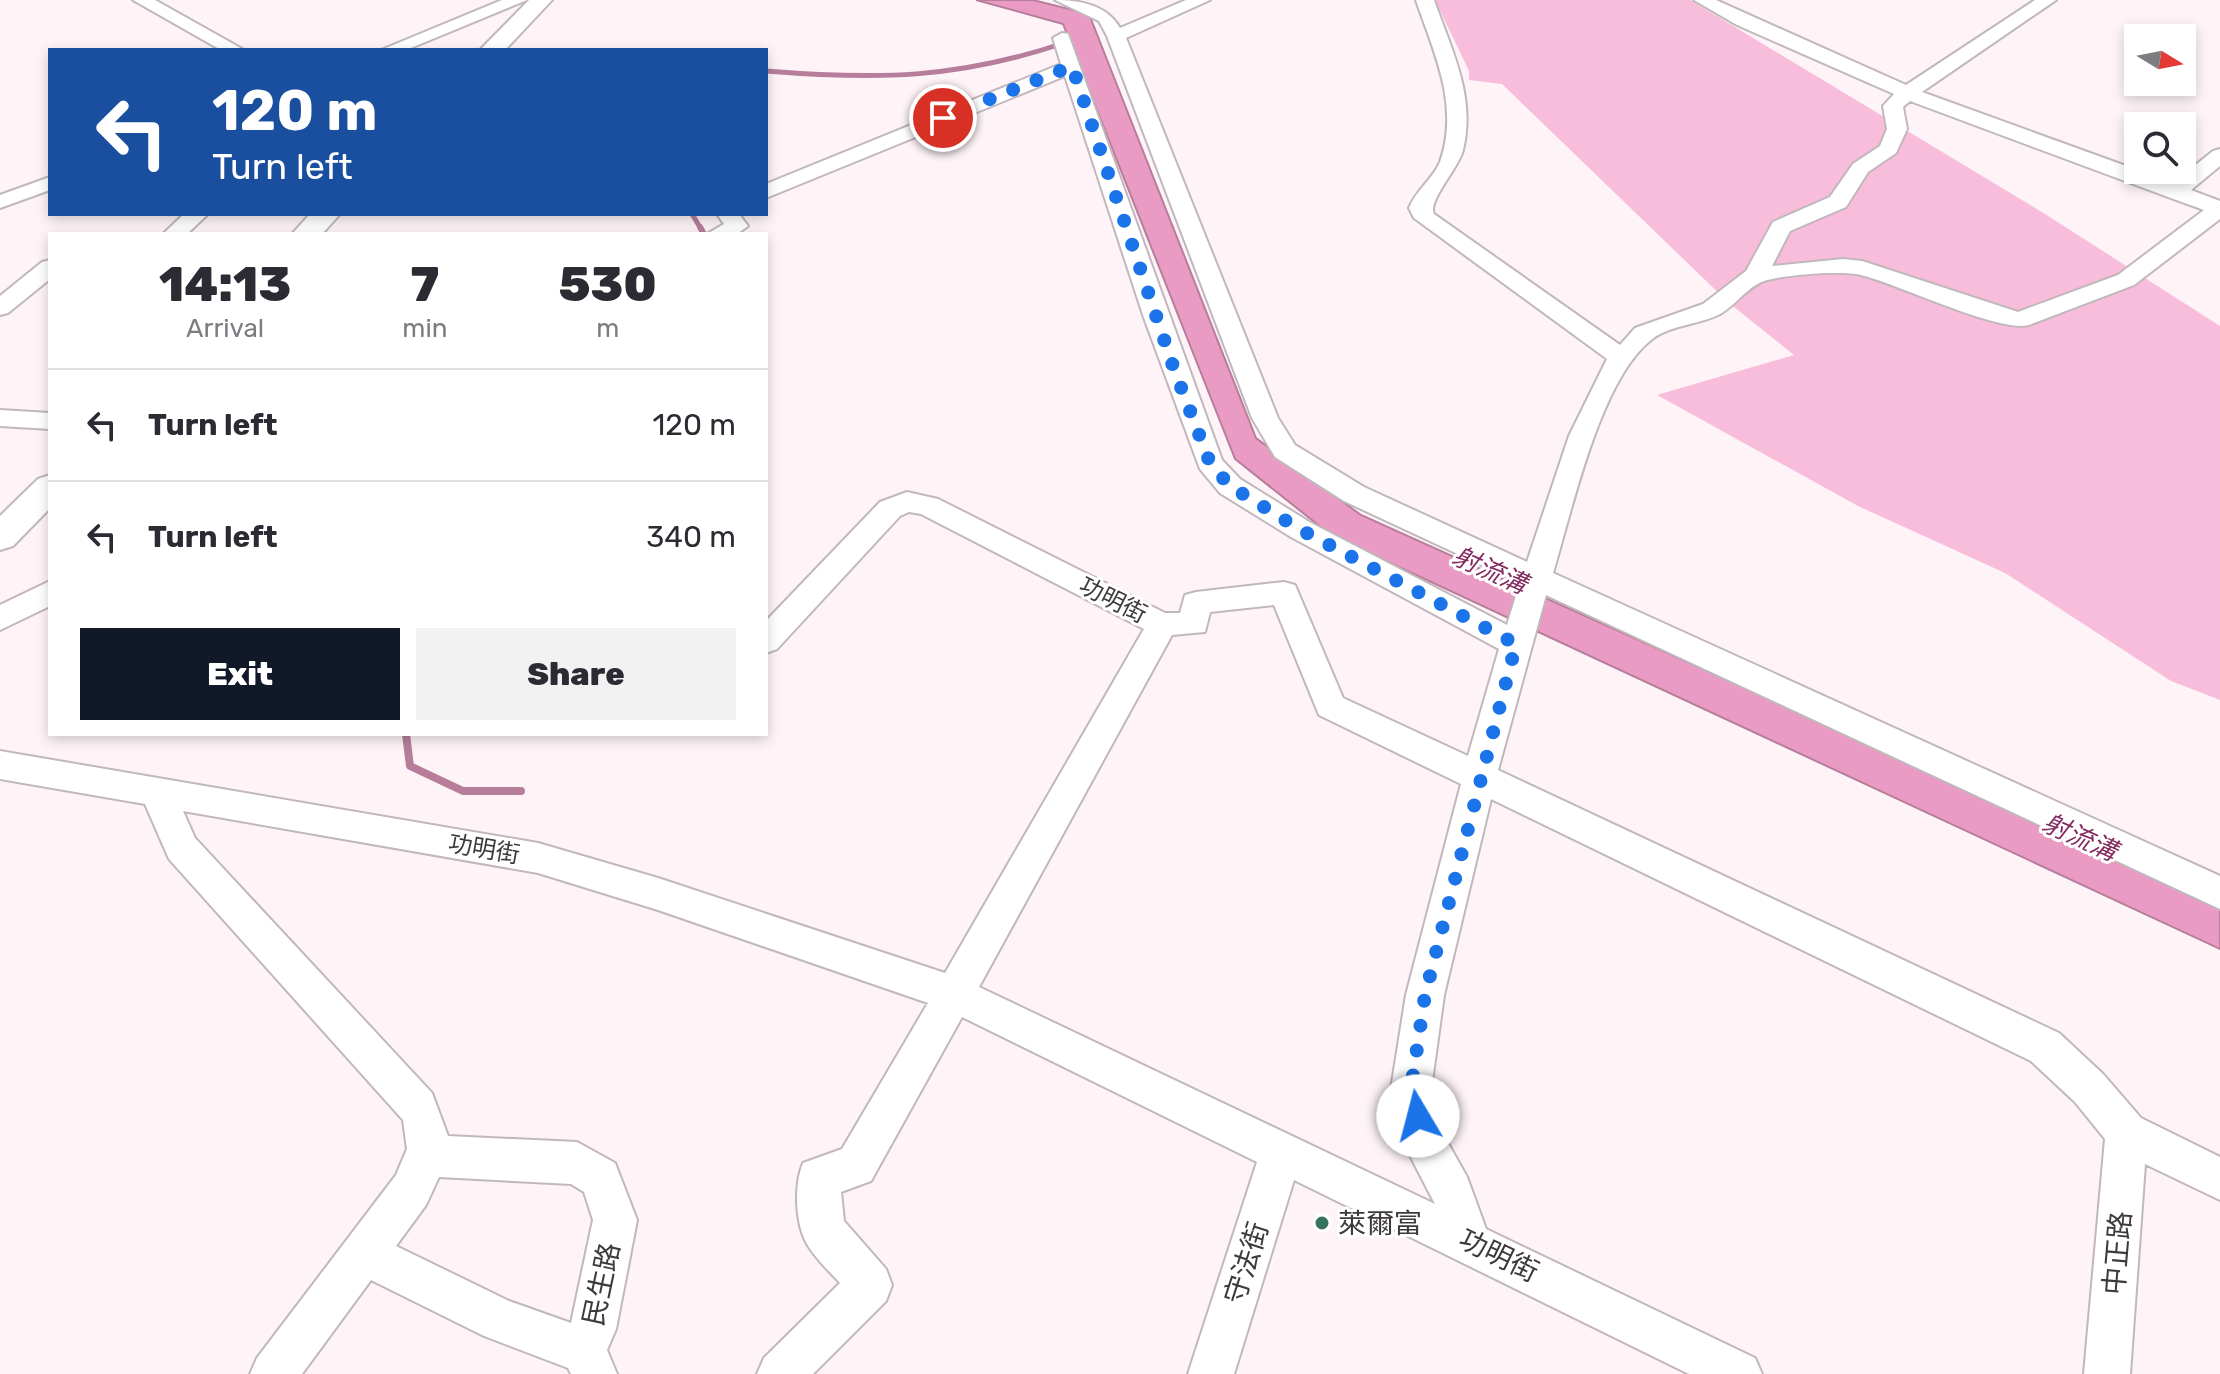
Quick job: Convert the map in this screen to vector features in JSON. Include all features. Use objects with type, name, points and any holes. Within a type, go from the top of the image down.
[{"type":"main road","points":[[494,48],[541,0]]},
{"type":"main road","points":[[308,232],[324,216]]},
{"type":"main road","points":[[5,526],[48,489]]},
{"type":"street","points":[[142,0],[231,48]]},
{"type":"street","points":[[395,48],[518,0]]},
{"type":"street","points":[[1064,0],[1106,18],[1116,36],[1265,418],[1285,451],[1309,469],[1354,494],[1537,585],[2220,893]]},
{"type":"street","points":[[1116,36],[1201,0]]},
{"type":"street","points":[[1425,0],[1455,78],[1456,110],[1449,164],[1423,197],[1420,208],[1425,218],[1621,357]]},
{"type":"street","points":[[1703,0],[1743,21],[1907,93],[2220,208]]},
{"type":"street","points":[[1468,1240],[1452,1192],[1425,1144],[1411,1089],[1425,995],[1480,775],[1518,640],[1582,436],[1614,366],[1644,333],[1711,309],[1756,275],[1781,227],[1838,202],[1860,168],[1889,149],[1897,129],[1893,106],[1907,93],[2047,0]]},
{"type":"street","points":[[768,191],[1066,50],[1174,369],[1210,463],[1230,486],[1301,530],[1518,640]]},
{"type":"street","points":[[2176,192],[2220,155]]},
{"type":"street","points":[[0,202],[48,184]]},
{"type":"street","points":[[1756,275],[1843,266],[1862,268],[1955,298],[1985,312],[2020,320],[2126,280],[2220,208]]},
{"type":"street","points":[[176,232],[195,216]]},
{"type":"street","points":[[0,308],[48,269]]},
{"type":"street","points":[[0,418],[48,421]]},
{"type":"street","name":"功明街","points":[[768,639],[890,509],[907,502],[928,506],[1161,624],[1152,646],[856,1166],[818,1178],[823,1230],[870,1285],[780,1374]]},
{"type":"street","points":[[0,619],[48,593]]},
{"type":"street","points":[[1161,624],[1194,624],[1196,603],[1284,593],[1330,706],[2045,1047],[2089,1088],[2126,1133],[2220,1179]]},
{"type":"street","name":"功明街","points":[[0,765],[538,858],[658,894],[954,994],[1468,1240],[1739,1374]]},
{"type":"street","points":[[157,792],[182,848],[418,1107],[429,1133],[429,1156],[411,1190],[273,1374]]},
{"type":"street","name":"中正路","points":[[2107,1374],[2126,1133]]},
{"type":"street","name":"守法街","points":[[1211,1374],[1281,1153]]},
{"type":"street","name":"民生路","points":[[429,1156],[577,1163],[600,1178],[615,1220],[589,1362]]},
{"type":"street","points":[[362,1253],[589,1362]]},
{"type":"shaded area","points":[[976,0],[1033,0],[1089,14],[1256,438],[1361,515],[2220,902],[2220,949],[1332,536],[1235,459],[1063,24]]},
{"type":"shaded area","points":[[1435,0],[1690,0],[2045,214],[2220,326],[2220,700],[2171,681],[2005,573],[1858,506],[1657,395],[1794,355],[1729,303],[1502,84],[1469,80],[1469,71]]},
{"type":"waterway","points":[[768,71],[881,76],[916,74],[988,64],[1064,43]]},
{"type":"waterway","points":[[693,216],[701,229]]},
{"type":"waterway","points":[[700,227],[703,232]]},
{"type":"waterway","points":[[406,736],[410,766],[463,791],[521,791]]},
{"type":"place","name":"萊爾富","points":[[1322,1223]]},
{"type":"route","points":[[943,118],[1072,66],[1174,369],[1210,463],[1230,486],[1301,530],[1516,644],[1425,995],[1411,1089],[1418,1116]]},
{"type":"water label","name":"射流溝","points":[[1490,570]]},
{"type":"water label","name":"射流溝","points":[[2080,837]]}]
